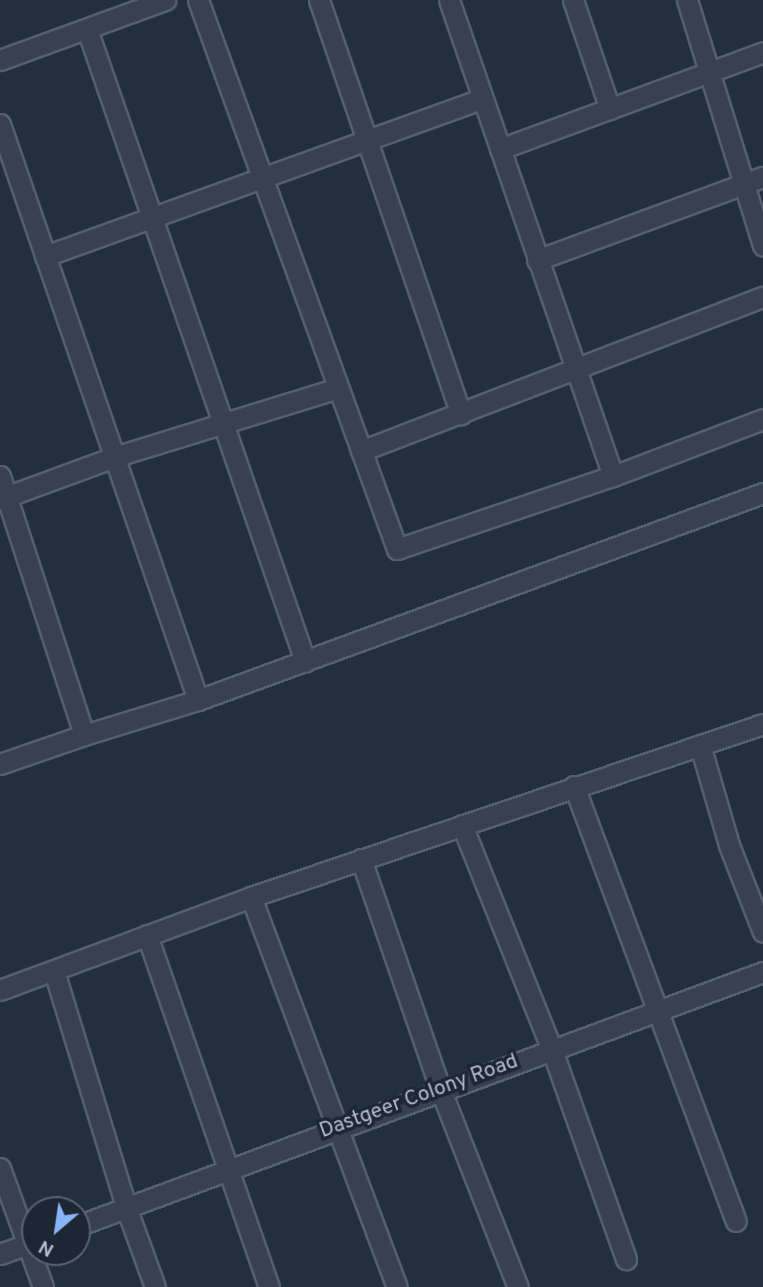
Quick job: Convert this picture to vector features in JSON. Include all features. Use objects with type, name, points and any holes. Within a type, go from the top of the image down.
[{"type":"street","points":[[0,61],[165,0]]},
{"type":"street","points":[[198,0],[397,549],[612,476],[763,419]]},
{"type":"street","points":[[318,0],[461,414]]},
{"type":"street","points":[[449,0],[612,476]]},
{"type":"street","points":[[573,0],[610,109]]},
{"type":"street","points":[[687,0],[763,246]]},
{"type":"street","points":[[87,29],[305,661]]},
{"type":"street","points":[[500,149],[763,52]]},
{"type":"street","points":[[46,256],[482,99]]},
{"type":"street","points":[[0,124],[198,700]]},
{"type":"street","points":[[537,260],[763,177]]},
{"type":"street","points":[[361,451],[576,372],[763,298]]},
{"type":"street","points":[[3,498],[114,457],[338,388]]},
{"type":"street","points":[[0,476],[3,498],[84,735]]},
{"type":"street","points":[[0,764],[198,700],[763,492]]},
{"type":"street","points":[[0,990],[251,897],[763,724]]},
{"type":"street","points":[[700,745],[729,845],[763,932]]},
{"type":"street","points":[[574,786],[655,1012],[736,1221]]},
{"type":"street","points":[[462,825],[552,1050],[626,1259]]},
{"type":"street","points":[[361,859],[441,1091],[518,1287]]},
{"type":"street","points":[[251,897],[334,1127],[397,1287]]},
{"type":"street","points":[[147,935],[269,1287]]},
{"type":"street","points":[[54,971],[126,1208],[155,1287]]},
{"type":"street","name":"Dastgeer Colony Road","points":[[91,1221],[334,1127],[441,1091],[763,972]]},
{"type":"street","points":[[0,1168],[21,1219]]},
{"type":"street","points":[[0,1254],[21,1247]]},
{"type":"street","points":[[37,1266],[43,1287]]}]
